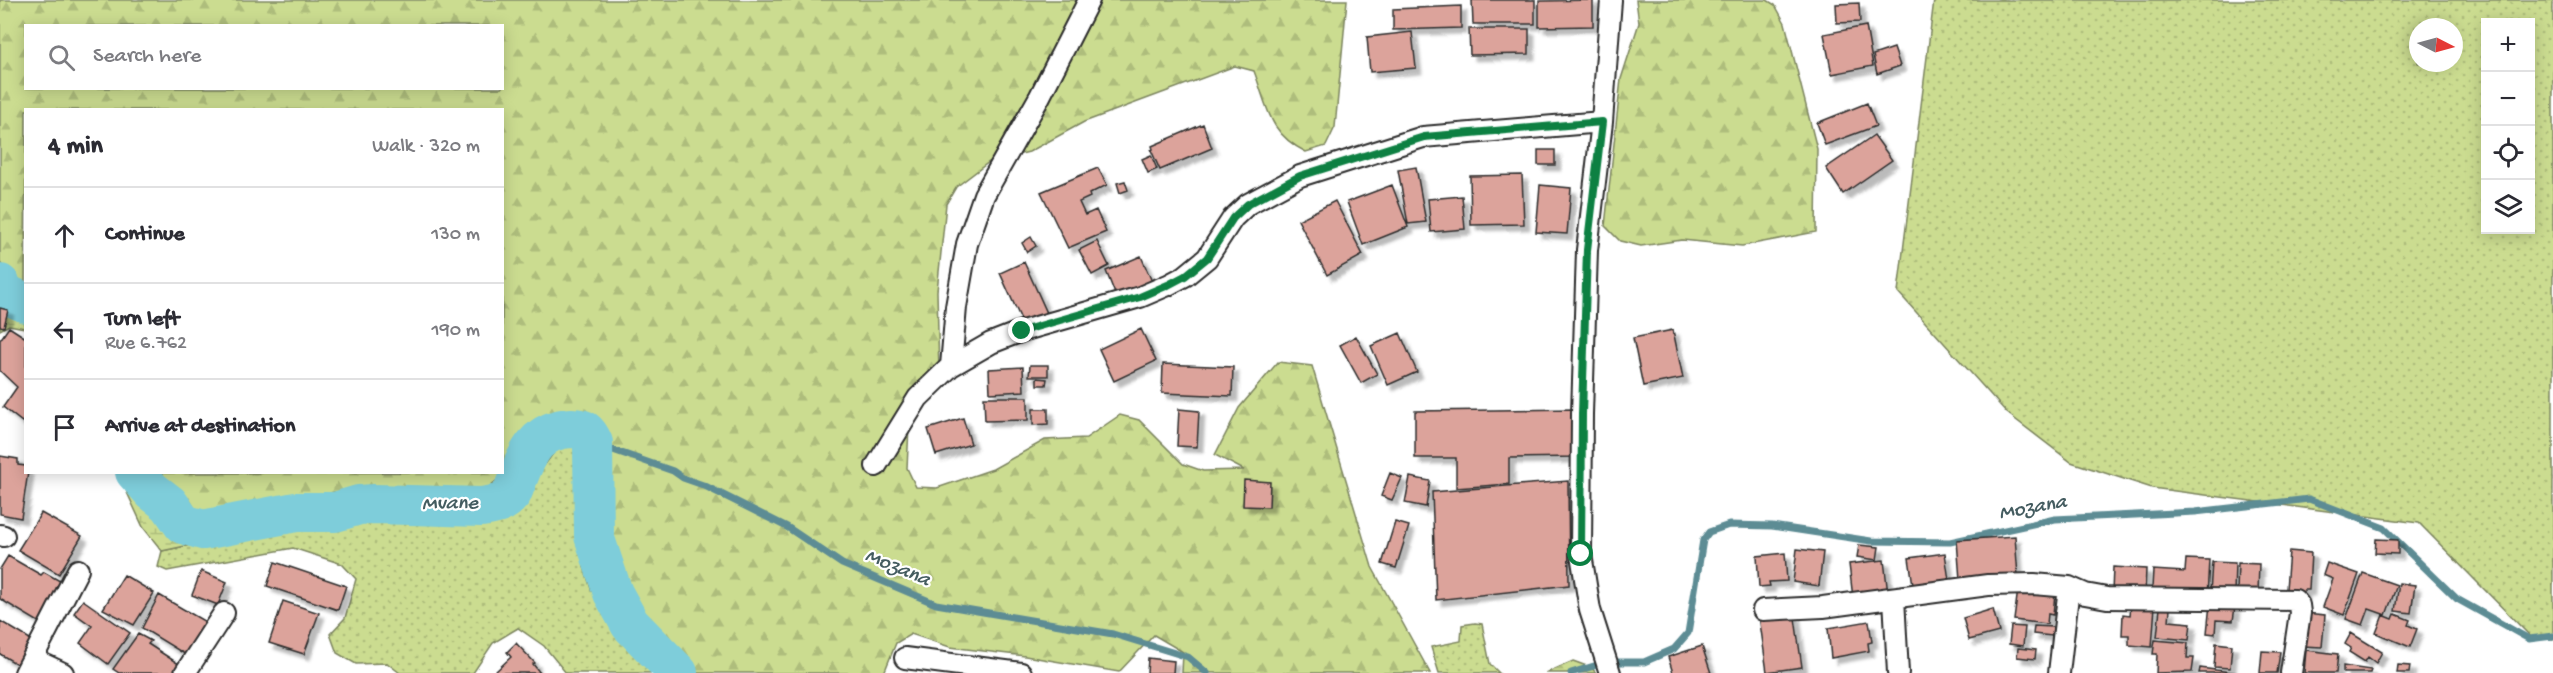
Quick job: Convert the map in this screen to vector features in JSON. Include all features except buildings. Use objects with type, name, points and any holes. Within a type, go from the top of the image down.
[{"type":"street","points":[[951,366],[956,307],[967,244],[984,195],[1039,98],[1089,0]]},
{"type":"street","points":[[1610,673],[1590,610],[1581,554],[1587,250],[1602,122],[1611,0]]},
{"type":"street","points":[[876,466],[918,398],[951,366],[1001,339],[1140,297],[1185,276],[1207,258],[1233,218],[1248,204],[1300,176],[1424,137],[1602,122]]},
{"type":"street","points":[[63,673],[29,666],[78,570]]},
{"type":"street","points":[[1763,610],[1823,607],[1988,585],[2034,584],[2069,587],[2085,594],[2107,598],[2295,600],[2299,605],[2300,613],[2291,673]]},
{"type":"street","points":[[2059,673],[2069,587]]},
{"type":"street","points":[[1894,598],[1898,673]]},
{"type":"street","points":[[185,673],[224,614]]},
{"type":"street","points":[[905,658],[1022,673]]},
{"type":"green space","points":[[0,0],[1347,0],[1335,127],[1326,146],[1306,152],[1293,145],[1284,137],[1271,118],[1254,71],[1235,66],[1084,122],[1029,152],[989,162],[956,187],[946,204],[937,291],[939,374],[935,393],[909,427],[907,468],[916,487],[937,488],[993,469],[1045,440],[1086,438],[1120,415],[1139,420],[1183,464],[1203,471],[1244,470],[1215,455],[1239,408],[1278,362],[1312,366],[1372,567],[1430,673],[1182,673],[1183,652],[1154,635],[1119,672],[1025,656],[950,647],[911,634],[896,643],[884,673],[696,673],[677,653],[648,632],[621,587],[612,552],[606,488],[610,450],[531,428],[504,472],[504,108],[24,108],[24,294],[0,263]]},
{"type":"green space","points":[[1636,0],[1767,0],[1775,5],[1785,23],[1817,149],[1816,232],[1742,246],[1682,240],[1641,246],[1620,241],[1605,226],[1621,79],[1639,23]]},
{"type":"green space","points":[[1934,0],[2553,0],[2553,639],[2532,638],[2419,523],[2152,488],[2071,462],[2007,413],[1898,292]]},
{"type":"green space","points":[[0,263],[24,294],[24,328],[9,325],[0,330]]},
{"type":"green space","points":[[582,417],[605,430],[610,450],[606,488],[612,552],[621,587],[648,632],[677,653],[696,673],[656,673],[649,668],[618,635],[591,589],[584,567],[587,514],[575,446],[560,444],[518,501],[496,514],[307,520],[162,551],[143,527],[118,474],[153,474],[193,512],[261,507],[334,492],[414,496],[485,490],[504,474],[531,428],[546,420]]},
{"type":"green space","points":[[560,444],[575,446],[587,514],[584,567],[649,668],[656,673],[566,673],[544,646],[518,628],[493,643],[473,673],[400,673],[387,663],[356,664],[337,653],[330,634],[345,618],[356,579],[342,564],[293,548],[167,571],[158,567],[162,551],[307,520],[496,514],[518,501]]},
{"type":"green space","points":[[153,474],[502,474],[485,490],[193,512]]},
{"type":"green space","points":[[1482,624],[1490,664],[1499,673],[1439,673],[1431,647],[1461,641],[1462,625]]},
{"type":"green space","points":[[1573,661],[1592,668],[1596,673],[1546,673]]},
{"type":"waterway","name":"Mvane","points":[[0,284],[6,294],[24,302]]},
{"type":"waterway","name":"Mvane","points":[[137,474],[152,491],[169,504],[183,524],[203,530],[296,512],[335,512],[359,505],[481,507],[498,503],[509,497],[532,449],[547,434],[572,428],[583,430],[593,443],[594,536],[613,593],[630,624],[678,673]]},
{"type":"waterway","name":"Mozana","points":[[593,443],[673,471],[683,478],[703,485],[787,527],[842,564],[936,604],[1113,634],[1188,657],[1207,673]]},
{"type":"waterway","name":"Mozana","points":[[1571,673],[1607,662],[1644,662],[1674,649],[1688,633],[1703,540],[1709,532],[1729,525],[1772,526],[1871,541],[1950,542],[2055,519],[2195,512],[2309,499],[2384,528],[2457,599],[2529,639],[2553,636]]},
{"type":"route","points":[[1022,331],[1140,297],[1185,276],[1207,258],[1233,218],[1248,204],[1300,176],[1424,137],[1602,122],[1587,250],[1581,554]]}]
